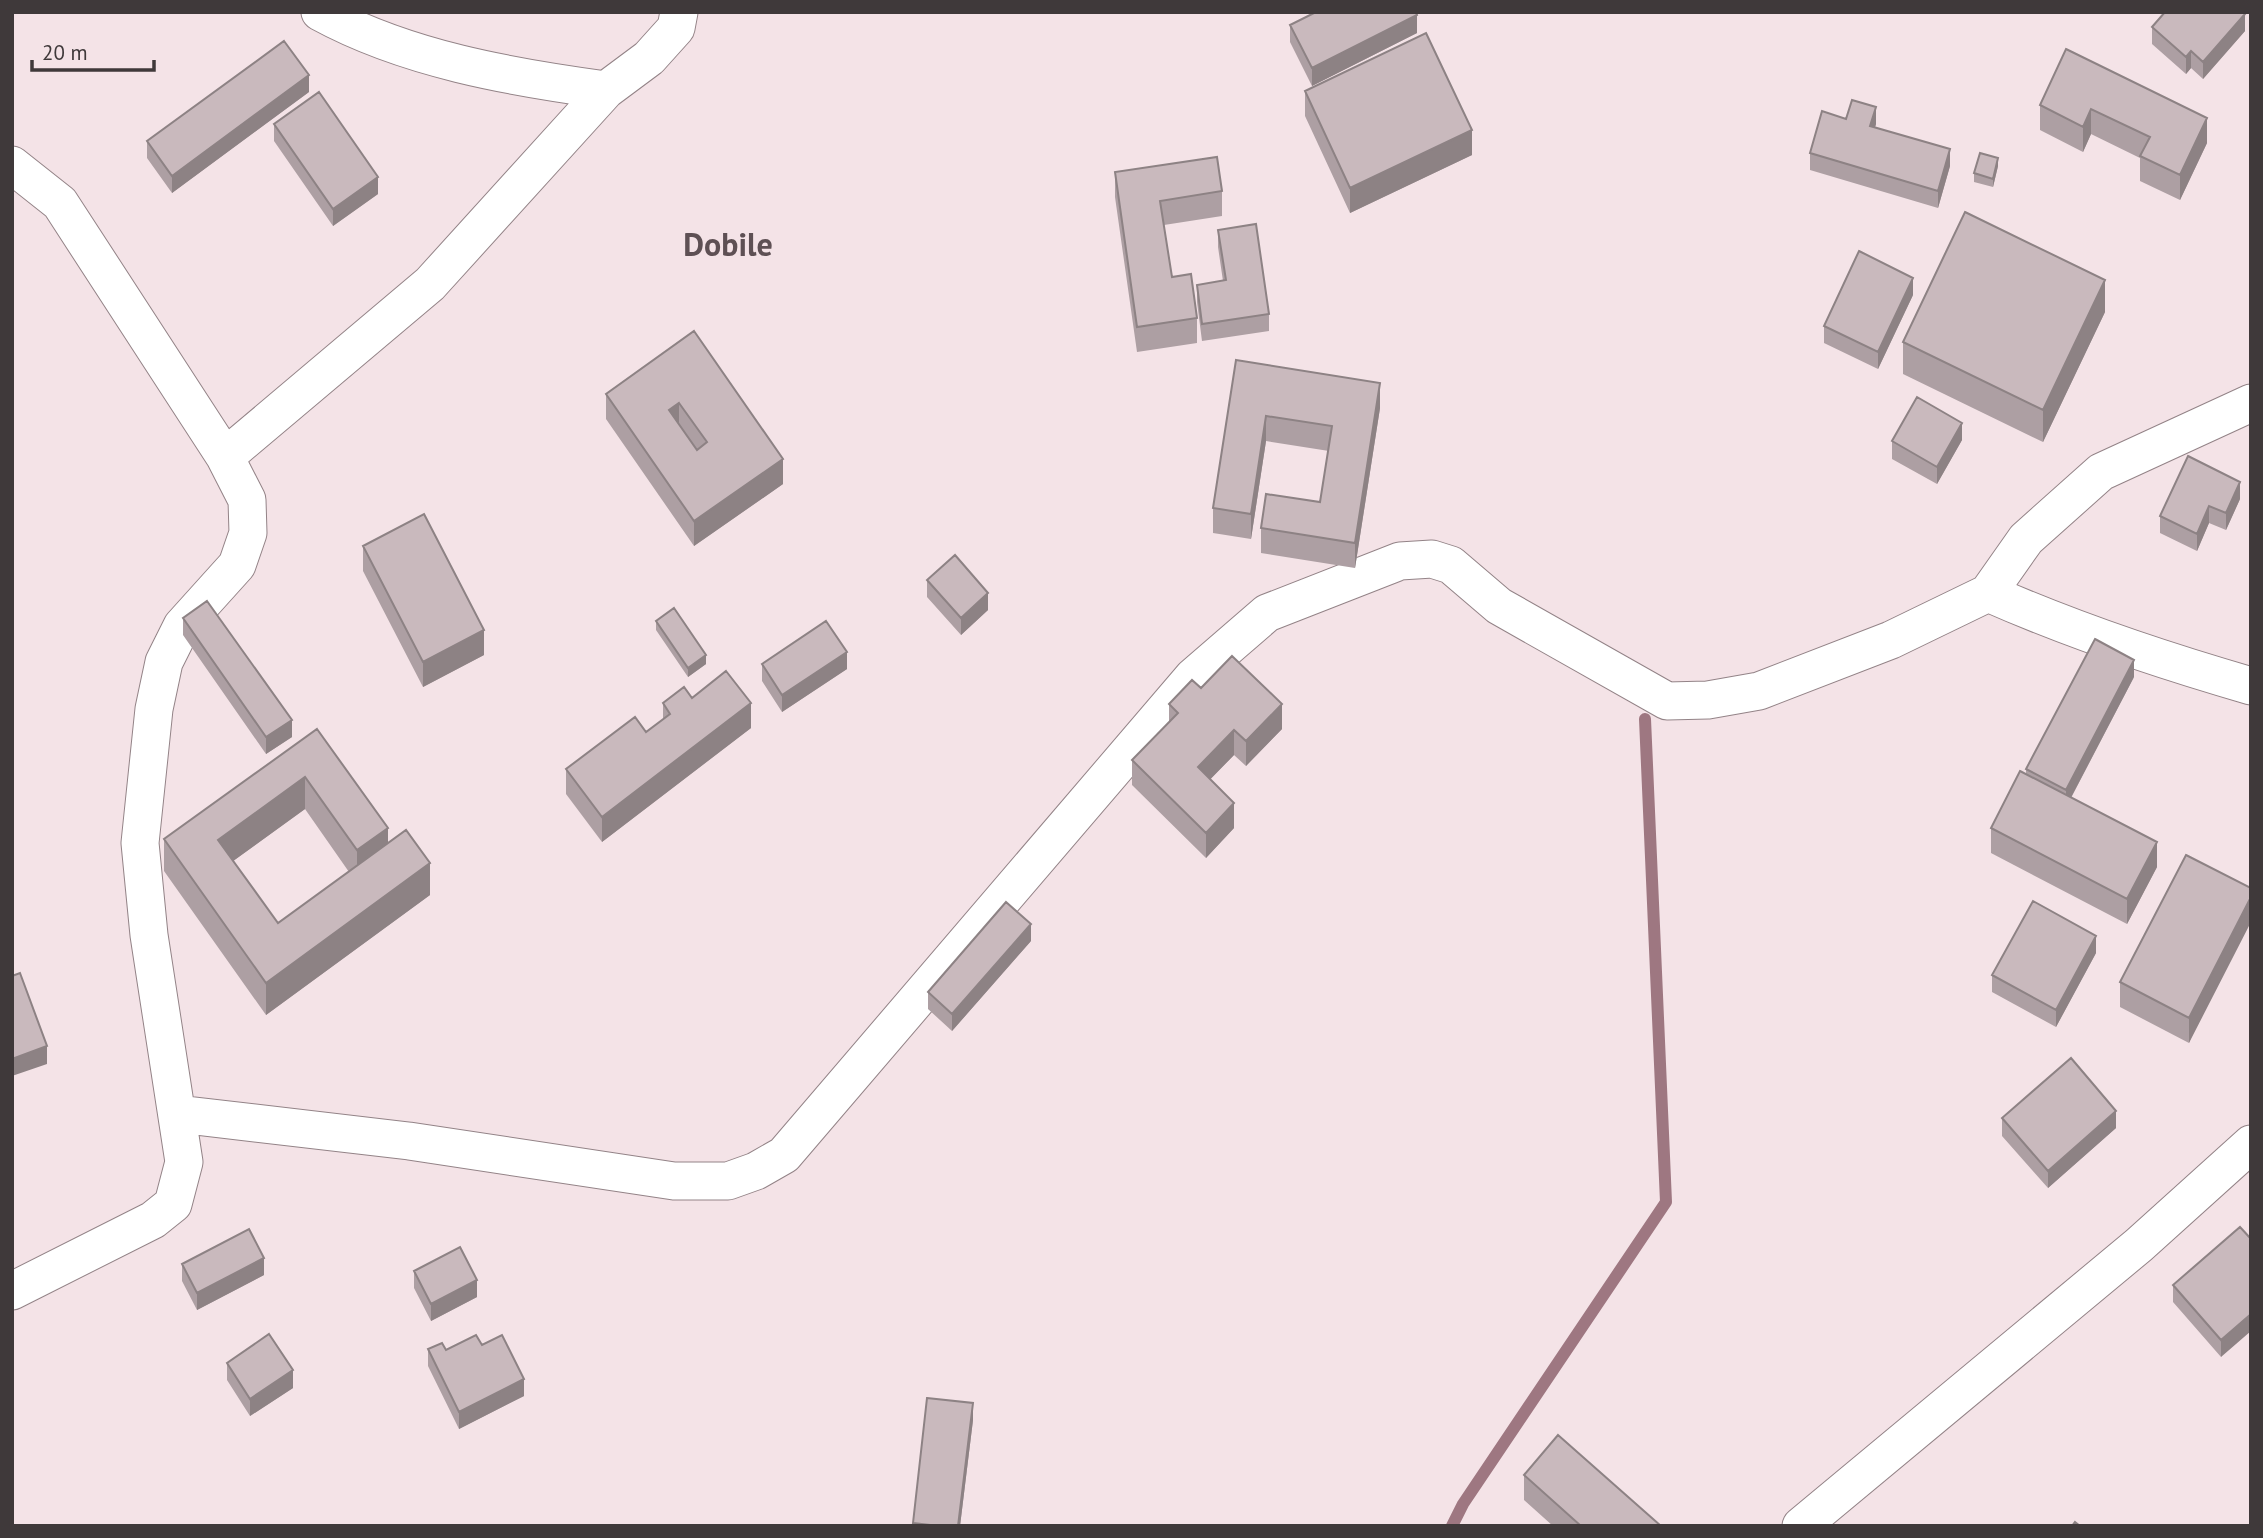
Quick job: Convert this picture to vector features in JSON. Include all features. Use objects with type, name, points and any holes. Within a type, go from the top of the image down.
[{"type":"street","points":[[320,12],[350,29],[454,62],[553,83],[606,90]]},
{"type":"street","points":[[225,457],[430,284],[606,90],[649,58],[676,27],[679,12]]},
{"type":"street","points":[[12,165],[60,204],[225,457],[247,500],[248,533],[237,565],[182,626],[164,662],[154,709],[139,842],[149,935],[184,1162],[173,1204],[153,1220],[12,1291]]},
{"type":"street","points":[[178,1114],[409,1141],[674,1181],[727,1181],[756,1171],[784,1154],[1194,677],[1267,613],[1400,561],[1432,559],[1451,565],[1499,606],[1667,701],[1708,700],[1759,691],[1891,640],[1988,593],[2026,539],[2101,472],[2251,403]]},
{"type":"street","points":[[1988,593],[2042,617],[2156,659],[2251,686]]},
{"type":"street","points":[[1801,1526],[2139,1245],[2251,1144]]},
{"type":"building","points":[[1316,12],[1416,12],[1417,15],[1312,68],[1290,25]]},
{"type":"building","points":[[2165,12],[2245,14],[2203,62],[2191,51],[2186,57],[2152,27]]},
{"type":"building","points":[[1426,33],[1472,130],[1350,188],[1305,91]]},
{"type":"building","points":[[284,41],[309,75],[172,176],[147,141]]},
{"type":"building","points":[[2066,49],[2207,118],[2180,175],[2140,156],[2150,137],[2091,109],[2083,127],[2040,105]]},
{"type":"building","points":[[319,92],[378,177],[333,209],[274,124]]},
{"type":"building","points":[[1852,100],[1876,107],[1870,126],[1950,149],[1938,191],[1810,153],[1822,111],[1846,119]]},
{"type":"building","points":[[1980,153],[1998,158],[1993,179],[1974,173]]},
{"type":"building","points":[[1217,157],[1222,191],[1160,201],[1172,277],[1191,274],[1197,318],[1137,327],[1115,172]]},
{"type":"building","points":[[1965,212],[2105,280],[2043,410],[1903,342]]},
{"type":"building","points":[[1256,224],[1269,314],[1202,324],[1197,285],[1226,280],[1218,230]]},
{"type":"building","points":[[1859,251],[1913,278],[1878,352],[1824,326]]},
{"type":"building","points":[[694,331],[783,459],[694,521],[606,394]],"holes":[[[679,403],[707,442],[697,450],[669,410]]]},
{"type":"building","points":[[1236,360],[1380,383],[1355,543],[1261,528],[1266,494],[1320,502],[1332,426],[1266,416],[1251,514],[1213,508]]},
{"type":"building","points":[[1917,397],[1962,423],[1937,467],[1892,441]]},
{"type":"building","points":[[2188,456],[2240,482],[2226,513],[2209,506],[2197,534],[2160,516]]},
{"type":"building","points":[[424,514],[484,630],[423,662],[363,546]]},
{"type":"building","points":[[955,555],[988,593],[961,618],[927,580]]},
{"type":"building","points":[[207,601],[292,720],[266,737],[183,618]]},
{"type":"building","points":[[674,608],[706,655],[688,668],[656,621]]},
{"type":"building","points":[[826,621],[847,652],[782,695],[762,664]]},
{"type":"building","points":[[2095,639],[2134,660],[2066,790],[2026,769]]},
{"type":"building","points":[[1232,656],[1282,704],[1246,741],[1234,730],[1198,767],[1234,803],[1206,833],[1132,760],[1178,713],[1169,704],[1192,680],[1201,688]]},
{"type":"building","points":[[726,671],[751,703],[602,817],[566,769],[635,717],[646,732],[670,714],[663,703],[684,687],[692,698]]},
{"type":"building","points":[[317,729],[388,828],[357,850],[305,777],[218,840],[278,923],[406,830],[430,863],[266,983],[164,839]]},
{"type":"building","points":[[2020,771],[2157,842],[2127,899],[1991,828]]},
{"type":"building","points":[[2186,855],[2251,888],[2251,897],[2189,1018],[2120,982]]},
{"type":"building","points":[[2033,901],[2096,936],[2056,1010],[1992,975]]},
{"type":"building","points":[[1006,902],[1031,924],[952,1014],[928,992]]},
{"type":"building","points":[[20,973],[47,1046],[12,1059],[12,976]]},
{"type":"building","points":[[2071,1058],[2116,1111],[2048,1171],[2002,1118]]},
{"type":"building","points":[[2240,1227],[2251,1239],[2251,1314],[2221,1340],[2173,1285]]},
{"type":"building","points":[[249,1229],[264,1258],[197,1293],[182,1264]]},
{"type":"building","points":[[460,1247],[477,1280],[431,1304],[414,1271]]},
{"type":"building","points":[[269,1334],[293,1370],[250,1399],[227,1363]]},
{"type":"building","points":[[476,1335],[482,1345],[502,1335],[524,1379],[459,1412],[428,1349],[442,1343],[446,1350]]},
{"type":"building","points":[[927,1398],[973,1403],[958,1526],[913,1523]]},
{"type":"building","points":[[1558,1435],[1661,1526],[1581,1526],[1524,1475]]},
{"type":"waterway","points":[[1452,1526],[1463,1504],[1666,1202],[1645,719]]},
{"type":"district","name":"Dobile","points":[[728,244]]}]
